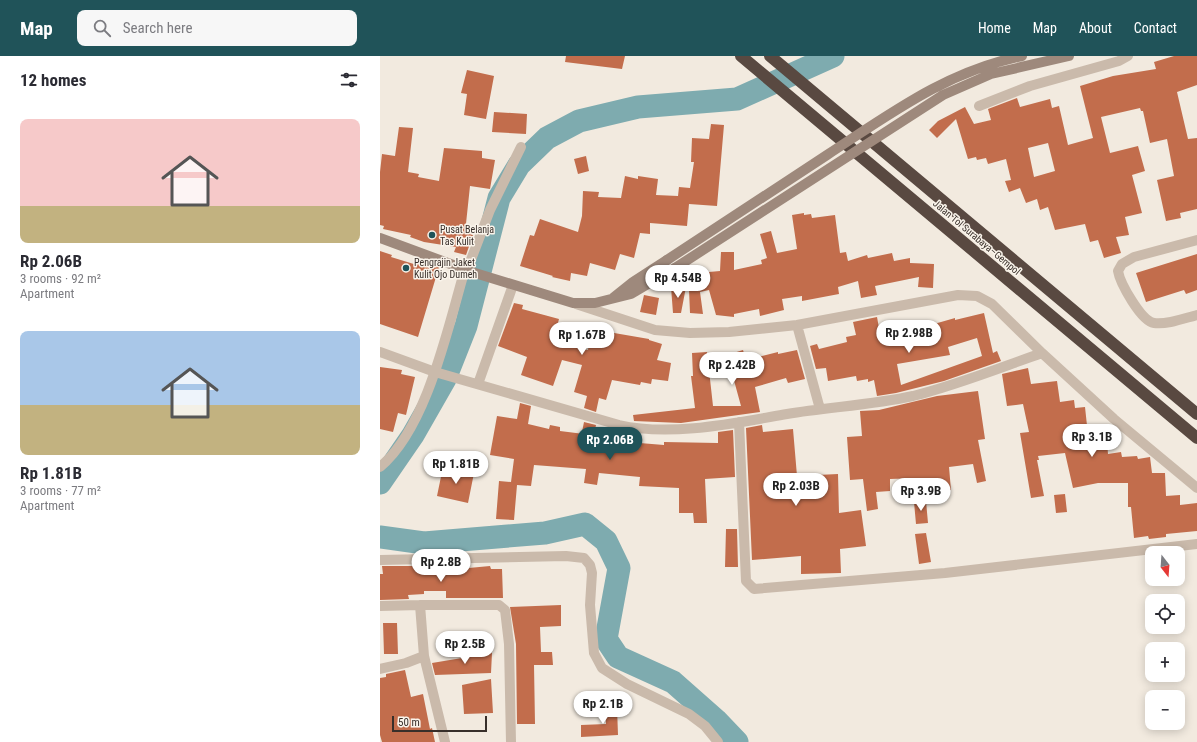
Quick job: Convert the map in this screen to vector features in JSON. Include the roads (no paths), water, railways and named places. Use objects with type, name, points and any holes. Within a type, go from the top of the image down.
[{"type":"highway","name":"Jalan Tol Surabaya–Gempol","points":[[741,56],[1197,438]]},
{"type":"highway","name":"Jalan Tol Surabaya–Gempol","points":[[770,56],[1197,414]]},
{"type":"street","points":[[613,298],[633,282],[905,104],[963,73],[998,61],[1022,56]]},
{"type":"street","points":[[573,303],[596,304],[631,294],[675,268],[943,95],[992,74],[1069,56]]},
{"type":"street","points":[[979,106],[1030,86],[1119,61],[1128,56]]},
{"type":"street","points":[[380,467],[404,442],[437,372],[469,270],[490,210],[521,146]]},
{"type":"street","points":[[380,238],[511,285],[573,303],[643,326],[672,332],[729,332],[797,325],[958,295],[971,295],[992,304],[1042,352],[1153,453],[1197,488]]},
{"type":"street","points":[[1197,240],[1134,257],[1122,264],[1118,271],[1128,293],[1142,313],[1150,321],[1160,323],[1197,315]]},
{"type":"street","points":[[474,383],[511,285]]},
{"type":"street","points":[[797,325],[819,405]]},
{"type":"street","points":[[380,352],[437,372],[629,427],[691,428],[739,422],[819,405],[912,396],[970,379],[1042,352]]},
{"type":"street","points":[[739,422],[746,581],[754,589],[945,573],[1197,544]]},
{"type":"street","points":[[380,560],[566,556],[584,558],[588,561],[592,573],[590,605],[594,653],[602,668],[627,684],[689,714],[704,726],[718,742]]},
{"type":"street","points":[[420,605],[424,656],[445,742]]},
{"type":"street","points":[[380,606],[499,605],[505,610],[509,644],[511,742]]},
{"type":"street","points":[[380,669],[406,663],[424,656]]},
{"type":"waterway","points":[[380,483],[413,435],[445,379],[466,326],[499,198],[519,165],[547,138],[579,121],[638,107],[737,99],[833,56]]},
{"type":"waterway","points":[[380,537],[424,543],[545,533],[585,524],[606,541],[619,568],[606,639],[618,657],[673,682],[716,720],[737,742]]},
{"type":"place","name":"Pusat Belanja Tas Kulit","points":[[432,235]]},
{"type":"place","name":"Pengrajin Jaket Kulit Ojo Dumeh","points":[[406,268]]}]
